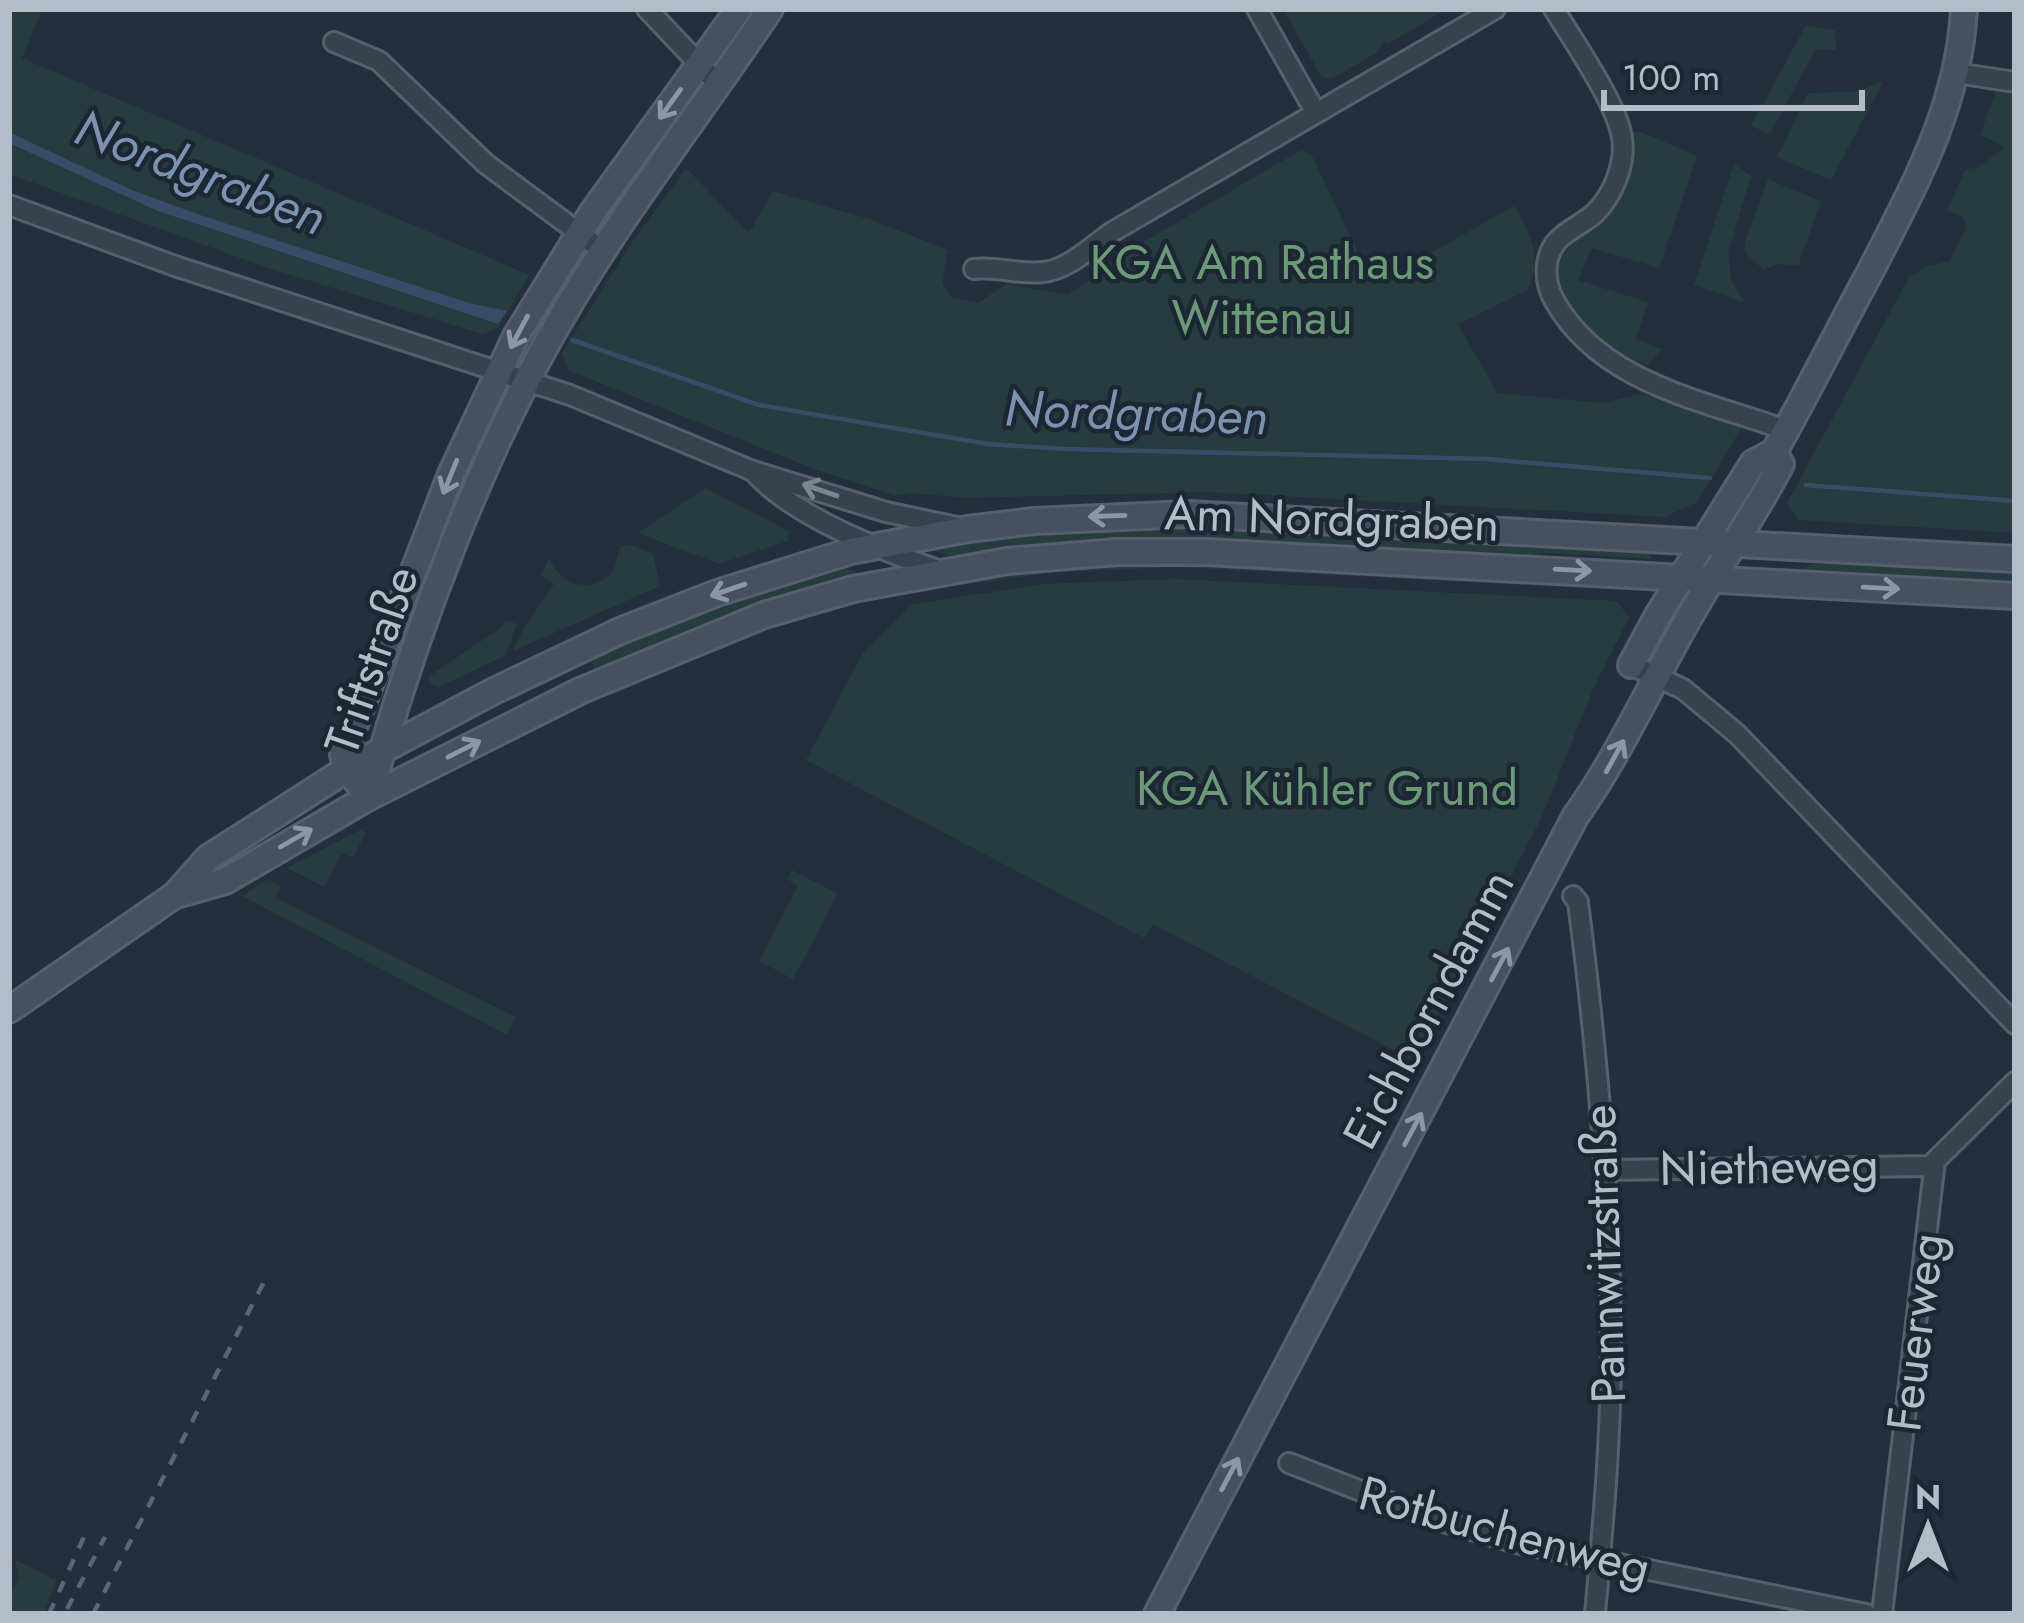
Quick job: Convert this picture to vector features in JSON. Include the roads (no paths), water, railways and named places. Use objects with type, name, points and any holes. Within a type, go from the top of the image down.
[{"type":"main road","name":"Triftstraße","points":[[369,797],[477,489],[527,380],[708,74],[739,9]]},
{"type":"main road","name":"Triftstraße","points":[[369,797],[347,769],[343,755],[451,474],[499,371],[578,233],[708,74],[770,9]]},
{"type":"main road","name":"Eichborndamm","points":[[1631,665],[1753,463],[1780,441],[1930,154],[1956,73],[1964,9]]},
{"type":"main road","name":"Eichborndamm","points":[[1157,1614],[1575,818],[1615,757],[1656,676],[1781,464],[1780,441]]},
{"type":"main road","name":"Am Nordgraben","points":[[872,547],[968,529],[1074,517],[1188,514],[2015,559]]},
{"type":"main road","points":[[9,1010],[176,895],[208,859],[347,769],[494,691],[668,611],[815,561],[872,547]]},
{"type":"main road","points":[[1795,584],[1797,547]]},
{"type":"main road","name":"Am Nordgraben","points":[[941,571],[1072,555],[1160,551],[2015,596]]},
{"type":"main road","points":[[176,895],[225,881],[369,797],[640,663],[732,626],[853,590],[941,571]]},
{"type":"main road","points":[[494,691],[512,725]]},
{"type":"street","points":[[647,9],[708,74]]},
{"type":"street","points":[[1256,9],[1316,113]]},
{"type":"street","points":[[974,269],[1056,270],[1112,232],[1495,9]]},
{"type":"street","points":[[1554,9],[1615,116],[1623,140],[1613,188],[1596,212],[1555,243],[1546,266],[1547,289],[1576,334],[1619,369],[1780,441]]},
{"type":"street","points":[[334,42],[379,61],[486,164],[602,250]]},
{"type":"street","points":[[1956,73],[2015,82]]},
{"type":"street","name":"Am Nordgraben","points":[[9,205],[176,266],[527,380],[753,472],[886,512],[968,529]]},
{"type":"street","name":"Am Nordgraben","points":[[753,472],[768,488],[872,547],[941,571]]},
{"type":"street","points":[[1631,665],[1703,703],[1737,734],[2015,1024]]},
{"type":"street","name":"Pannwitzstraße","points":[[1573,896],[1578,902],[1592,1016],[1611,1348],[1595,1614]]},
{"type":"street","name":"Feuerweg","points":[[1882,1614],[1934,1166],[2015,1082]]},
{"type":"street","name":"Nietheweg","points":[[1604,1170],[1934,1166]]},
{"type":"street","name":"Rotbuchenweg","points":[[1288,1463],[1430,1518],[1516,1543],[1866,1614]]},
{"type":"water","points":[[9,132],[132,190],[203,216],[469,303],[507,311],[498,324],[158,211],[9,143]]},
{"type":"waterway","name":"Nordgraben","points":[[572,340],[759,405],[988,444],[1486,459],[1710,478]]},
{"type":"waterway","name":"Nordgraben","points":[[1806,485],[2015,501]]},
{"type":"railway","points":[[93,1614],[268,1274]]},
{"type":"railway","points":[[49,1614],[88,1528]]},
{"type":"railway","points":[[67,1609],[105,1537]]},
{"type":"park label","name":"KGA Am Rathaus Wittenau","points":[[1262,290]]},
{"type":"park label","name":"KGA Kühler Grund","points":[[1327,788]]}]
